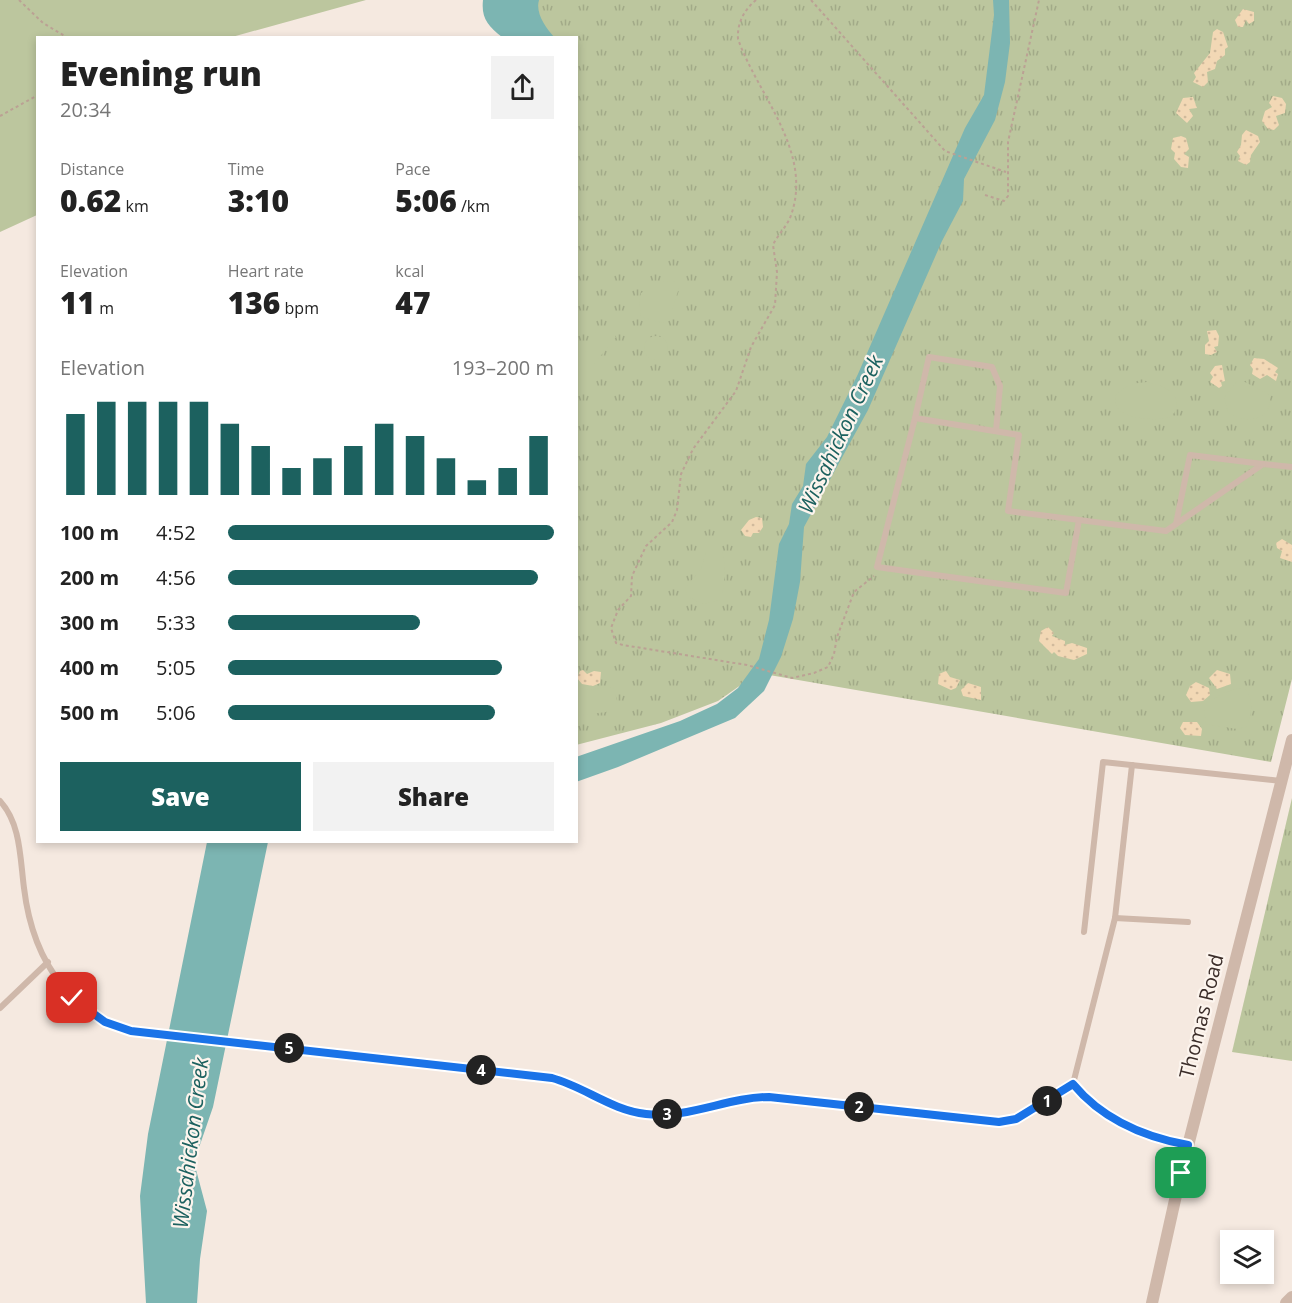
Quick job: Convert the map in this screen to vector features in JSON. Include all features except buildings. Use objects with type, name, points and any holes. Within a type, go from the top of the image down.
[{"type":"street","name":"Thomas Road","points":[[1152,1303],[1188,1145],[1292,740]]},
{"type":"street","points":[[1286,1303],[1292,1297]]},
{"type":"lane","points":[[996,431],[1000,386],[992,367],[929,357],[877,567],[1066,593],[1079,520]]},
{"type":"lane","points":[[915,418],[1018,435],[1008,511],[1166,531],[1263,464]]},
{"type":"lane","points":[[1176,524],[1190,455],[1292,467]]},
{"type":"lane","points":[[1084,932],[1103,762],[1281,781]]},
{"type":"lane","points":[[0,801],[14,823],[29,917],[48,962],[62,986],[83,1008],[117,1028],[150,1035],[262,1045],[552,1078],[578,1087],[623,1110],[649,1114],[686,1112],[753,1097],[769,1097],[999,1122],[1016,1119],[1073,1084],[1115,918],[1132,765]]},
{"type":"lane","points":[[1115,918],[1188,922]]},
{"type":"lane","points":[[0,1008],[48,962]]},
{"type":"lane","points":[[1073,1084],[1083,1096],[1123,1124],[1154,1137],[1188,1145]]},
{"type":"path","points":[[19,0],[43,23],[65,36]]},
{"type":"path","points":[[756,0],[741,18],[737,28],[738,39],[786,136],[796,174],[795,200],[789,219],[773,245],[777,272],[775,305],[754,340],[736,392],[693,449],[681,474],[677,510],[672,522],[646,546],[632,576],[631,596],[618,610],[611,628],[615,643],[747,665],[792,678],[814,673],[828,666],[834,654],[848,602],[854,592],[874,578],[877,567]]},
{"type":"path","points":[[810,0],[945,152],[1006,172]]},
{"type":"path","points":[[985,195],[1004,201],[1008,196],[1006,172],[1008,142],[1039,0]]},
{"type":"path","points":[[0,116],[36,96]]},
{"type":"green space","points":[[0,0],[366,0],[236,36],[36,36],[36,215],[0,232]]},
{"type":"green space","points":[[520,0],[1292,0],[1292,679],[1271,762],[758,673],[718,701],[661,723],[578,744],[578,36],[513,36]]},
{"type":"green space","points":[[674,281],[679,288],[672,310],[663,323],[641,317],[639,302],[641,293],[663,282]]},
{"type":"green space","points":[[600,329],[610,331],[616,337],[590,369],[590,387],[586,390],[578,389],[578,357],[589,350],[592,335]]},
{"type":"green space","points":[[656,336],[661,337],[667,343],[667,353],[661,359],[656,360],[651,359],[645,353],[644,348],[645,343],[651,337]]},
{"type":"green space","points":[[1237,381],[1243,381],[1270,395],[1270,404],[1262,415],[1249,419],[1228,412],[1224,398]]},
{"type":"green space","points":[[1147,382],[1166,389],[1175,397],[1177,403],[1172,416],[1159,419],[1133,417],[1119,410],[1116,395],[1130,385]]},
{"type":"green space","points":[[721,551],[725,567],[721,600],[702,604],[687,596],[685,588],[701,569],[706,552]]},
{"type":"green space","points":[[578,687],[587,690],[604,687],[614,689],[618,704],[606,712],[578,716]]},
{"type":"green space","points":[[1241,688],[1249,694],[1251,703],[1250,718],[1246,727],[1237,729],[1206,724],[1204,710],[1208,705],[1220,695]]},
{"type":"green space","points":[[1292,798],[1292,1061],[1232,1052]]},
{"type":"sand","points":[[1243,9],[1254,12],[1254,21],[1249,24],[1246,20],[1243,27],[1238,27],[1235,20]]},
{"type":"sand","points":[[1217,29],[1223,32],[1228,47],[1225,49],[1225,55],[1217,61],[1215,69],[1207,72],[1208,82],[1203,87],[1193,82],[1196,77],[1194,73],[1210,53],[1213,32]]},
{"type":"sand","points":[[1273,96],[1282,98],[1286,104],[1285,113],[1276,116],[1279,125],[1274,130],[1268,129],[1262,121],[1265,111],[1272,107],[1269,103]]},
{"type":"sand","points":[[1193,97],[1197,108],[1189,109],[1193,116],[1187,123],[1176,113],[1183,98]]},
{"type":"sand","points":[[1246,130],[1258,136],[1260,142],[1251,155],[1250,162],[1246,165],[1238,161],[1240,156],[1237,152],[1241,145],[1242,135]]},
{"type":"sand","points":[[1181,136],[1186,138],[1189,149],[1184,154],[1189,157],[1188,168],[1181,167],[1174,159],[1175,153],[1171,149],[1173,138]]},
{"type":"sand","points":[[1216,330],[1219,336],[1218,346],[1214,347],[1217,352],[1211,355],[1205,354],[1205,345],[1209,341],[1207,331]]},
{"type":"sand","points":[[1254,358],[1264,359],[1278,368],[1275,372],[1278,374],[1276,381],[1267,375],[1260,379],[1252,374],[1253,369],[1250,365]]},
{"type":"sand","points":[[1222,365],[1225,381],[1221,382],[1222,386],[1219,388],[1210,382],[1213,377],[1210,373],[1215,366]]},
{"type":"sand","points":[[756,517],[762,518],[763,527],[759,533],[753,533],[751,537],[745,536],[741,530],[749,520]]},
{"type":"sand","points":[[1282,539],[1292,545],[1292,562],[1280,558],[1282,551],[1277,548],[1276,543]]},
{"type":"sand","points":[[1048,627],[1054,633],[1052,636],[1065,641],[1065,645],[1072,643],[1087,648],[1087,654],[1074,660],[1058,656],[1054,652],[1052,654],[1039,641],[1041,631]]},
{"type":"sand","points":[[583,670],[587,674],[594,671],[601,672],[600,683],[593,686],[582,684],[578,679],[580,671]]},
{"type":"sand","points":[[1217,670],[1230,674],[1231,684],[1217,689],[1209,678]]},
{"type":"sand","points":[[946,671],[950,677],[960,680],[956,688],[951,690],[938,684],[939,674]]},
{"type":"sand","points":[[1196,682],[1209,688],[1210,695],[1203,701],[1191,702],[1186,695],[1190,686]]},
{"type":"sand","points":[[968,683],[981,687],[981,700],[963,696],[961,690]]},
{"type":"sand","points":[[1183,722],[1197,722],[1202,729],[1201,736],[1185,735],[1180,728]]},
{"type":"water","points":[[483,0],[539,0],[540,15],[553,36],[501,36],[487,21],[483,12]]},
{"type":"water","name":"Wissahickon Creek","points":[[993,0],[1009,0],[1010,43],[1005,82],[995,120],[964,179],[963,201],[942,241],[868,410],[804,527],[800,582],[793,619],[781,657],[764,691],[735,718],[578,781],[578,756],[680,721],[717,704],[738,688],[759,659],[769,620],[779,544],[789,524],[792,504],[803,486],[806,464],[827,437],[858,374],[965,128],[984,95],[994,15]]},
{"type":"water","name":"Wissahickon Creek","points":[[207,843],[268,843],[213,1107],[194,1162],[207,1211],[197,1303],[146,1303],[140,1196],[148,1134]]},
{"type":"route","points":[[72,998],[83,1008],[117,1028],[150,1035],[262,1045],[552,1078],[578,1087],[623,1110],[649,1114],[686,1112],[753,1097],[769,1097],[999,1122],[1016,1119],[1047,1102],[1058,1091],[1073,1084],[1083,1096],[1123,1124],[1154,1137],[1188,1145],[1181,1173]]}]
